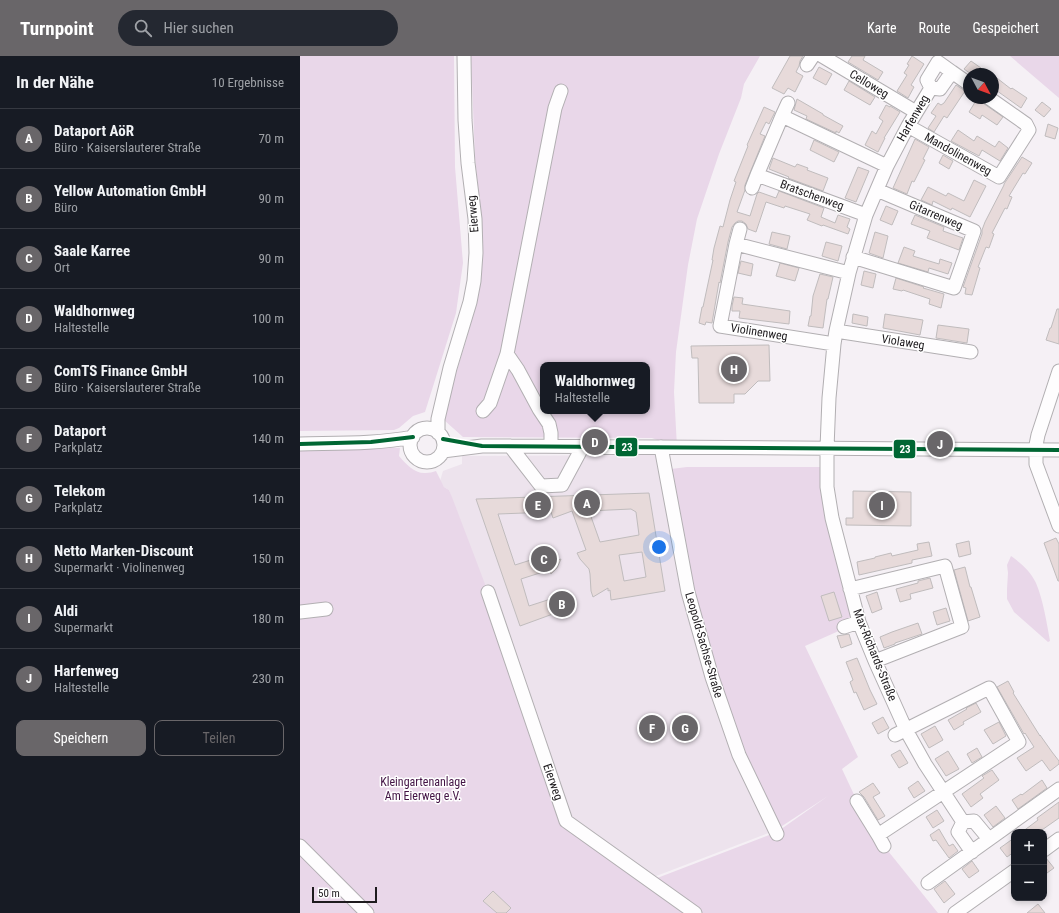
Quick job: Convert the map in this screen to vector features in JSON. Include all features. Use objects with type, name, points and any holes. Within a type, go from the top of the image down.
[{"type":"street","name":"Eierweg","points":[[441,441],[438,420],[450,368],[470,302],[474,281],[476,253],[475,220],[467,156],[464,56]]},
{"type":"street","name":"Celloweg","points":[[822,56],[916,112]]},
{"type":"street","name":"Harfenweg","points":[[934,59],[952,72],[940,89],[931,88],[927,80],[934,59]]},
{"type":"street","points":[[952,72],[963,80]]},
{"type":"street","name":"Harfenweg","points":[[827,448],[829,398],[835,337],[853,257],[866,215],[887,166],[908,126],[931,88]]},
{"type":"street","points":[[483,411],[490,403],[507,354],[555,108],[561,91]]},
{"type":"street","points":[[752,188],[788,103]]},
{"type":"street","name":"Mandolinenweg","points":[[908,126],[999,177],[1028,130],[1026,124],[998,104]]},
{"type":"street","points":[[782,116],[887,166]]},
{"type":"street","name":"Bratschenweg","points":[[757,175],[866,215]]},
{"type":"street","name":"Gitarrenweg","points":[[853,257],[954,288],[974,231],[877,190]]},
{"type":"street","name":"Violinenweg","points":[[740,229],[720,326],[835,337]]},
{"type":"street","points":[[736,244],[849,273]]},
{"type":"street","name":"Violaweg","points":[[835,337],[971,352]]},
{"type":"street","points":[[507,354],[518,370],[540,410]]},
{"type":"street","name":"Eierweg","points":[[425,428],[450,368]]},
{"type":"street","points":[[1059,371],[1038,435],[1036,450],[1036,464],[1059,526]]},
{"type":"street","points":[[542,414],[549,424],[551,446]]},
{"type":"street","points":[[441,441],[437,458],[434,461],[422,461],[413,454],[412,443],[416,433],[425,428],[430,428],[441,441],[482,446],[1059,450]]},
{"type":"street","points":[[300,444],[412,443]]},
{"type":"street","points":[[510,446],[540,486],[562,485],[583,446]]},
{"type":"street","name":"Leopold-Sachse-Straße","points":[[661,447],[688,592],[712,677],[739,755],[777,834]]},
{"type":"street","name":"Max-Richards-Straße","points":[[827,448],[827,488],[832,518],[859,622],[901,733],[925,764],[963,822]]},
{"type":"street","points":[[850,589],[945,566],[962,627],[875,661]]},
{"type":"street","name":"Eierweg","points":[[488,592],[566,821],[695,913]]},
{"type":"street","points":[[300,612],[326,609]]},
{"type":"street","points":[[844,628],[859,622]]},
{"type":"street","points":[[857,801],[881,840],[944,792],[1019,742],[989,688],[901,733]]},
{"type":"street","points":[[928,883],[1059,789]]},
{"type":"street","points":[[972,852],[958,832],[963,822],[974,821],[989,839]]},
{"type":"street","points":[[1047,848],[1059,839]]},
{"type":"street","points":[[300,846],[367,913]]},
{"type":"street","points":[[955,913],[1011,873]]},
{"type":"shaded area","points":[[657,455],[771,832],[651,878],[573,823],[449,490],[444,487],[440,481],[443,471],[462,464],[462,456]]},
{"type":"green space","points":[[300,56],[454,56],[455,167],[463,263],[456,313],[425,412],[413,416],[399,428],[394,430],[300,431]]},
{"type":"green space","points":[[471,56],[760,56],[744,84],[741,98],[719,154],[697,219],[688,265],[676,352],[674,392],[677,447],[652,438],[463,437],[444,420],[447,402],[466,341],[480,283],[482,255],[481,212],[475,158]]},
{"type":"green space","points":[[1010,56],[1059,56],[1059,98]]},
{"type":"green space","name":"Kleingartenanlage Am Eierweg e.V.","points":[[300,444],[340,444],[400,448],[399,456],[414,470],[422,473],[436,471],[444,487],[449,490],[488,592],[563,824],[689,913],[369,913],[300,840]]},
{"type":"green space","points":[[687,467],[820,467],[827,487],[859,622],[805,646],[858,757],[842,769],[857,801],[884,846],[938,913],[699,913],[652,880],[777,832],[828,796],[779,828],[739,755],[688,592],[671,469]]},
{"type":"green space","points":[[1011,556],[1025,568],[1036,583],[1041,596],[1046,619],[1050,641],[1048,642],[1014,612],[1007,599],[1007,565]]},
{"type":"green space","points":[[300,851],[361,913],[300,913]]},
{"type":"building","points":[[790,56],[803,56],[796,72],[803,76],[795,92],[788,88],[784,94],[772,88]]},
{"type":"building","points":[[852,56],[865,56],[863,60],[883,72],[878,80],[848,62]]},
{"type":"building","points":[[912,56],[924,64],[911,85],[914,87],[908,98],[897,91],[907,75],[904,73]]},
{"type":"building","points":[[971,61],[981,68],[965,68]]},
{"type":"building","points":[[819,67],[832,74],[826,85],[813,78]]},
{"type":"building","points":[[999,80],[1011,89],[1012,88],[1027,98],[1021,108],[999,92]]},
{"type":"building","points":[[849,81],[875,97],[870,105],[844,90]]},
{"type":"building","points":[[956,85],[963,90],[963,94],[947,118],[944,116],[934,132],[928,128],[936,116],[931,113],[938,103],[941,105]]},
{"type":"building","points":[[797,99],[843,126],[839,133],[806,119],[807,116],[794,110]]},
{"type":"building","points":[[1042,102],[1051,109],[1044,117],[1035,110]]},
{"type":"building","points":[[974,104],[984,104],[1003,117],[997,125],[982,115],[980,119],[969,112]]},
{"type":"building","points":[[886,105],[900,112],[884,138],[878,152],[865,145],[872,131],[876,134],[883,121],[879,118]]},
{"type":"building","points":[[764,107],[775,112],[769,124],[766,122],[760,134],[765,136],[745,185],[745,190],[737,212],[750,216],[759,192],[776,198],[779,191],[824,208],[821,217],[835,223],[838,215],[850,219],[847,227],[850,229],[848,234],[823,225],[822,226],[807,220],[810,214],[766,202],[756,232],[748,229],[746,224],[742,221],[738,221],[732,227],[720,283],[719,282],[712,323],[706,322],[705,325],[699,323],[713,260],[714,248],[720,226],[723,227],[736,182],[734,181],[748,146],[747,145]]},
{"type":"building","points":[[1048,124],[1058,128],[1055,139],[1045,136]]},
{"type":"building","points":[[958,130],[974,141],[977,136],[995,147],[999,141],[1008,148],[1000,161],[982,150],[979,156],[951,141]]},
{"type":"building","points":[[915,139],[929,147],[923,159],[925,160],[914,182],[912,181],[907,194],[893,188]]},
{"type":"building","points":[[814,140],[839,152],[834,162],[810,150]]},
{"type":"building","points":[[943,155],[953,161],[949,169],[939,163]]},
{"type":"building","points":[[1022,157],[1032,163],[1025,174],[1023,173],[1009,196],[1012,197],[1007,209],[1005,208],[992,233],[994,234],[989,248],[986,247],[978,267],[980,268],[972,295],[965,294],[966,288],[963,287],[985,222],[1004,184]]},
{"type":"building","points":[[773,158],[795,167],[797,164],[808,168],[807,170],[828,178],[823,191],[769,169]]},
{"type":"building","points":[[858,167],[869,171],[856,202],[845,198]]},
{"type":"building","points":[[974,180],[986,186],[970,217],[933,201],[932,205],[921,200],[928,187],[946,196],[948,193],[964,201]]},
{"type":"building","points":[[886,206],[898,211],[892,225],[880,220]]},
{"type":"building","points":[[915,215],[944,227],[943,231],[963,238],[959,250],[927,238],[930,231],[911,224]]},
{"type":"building","points":[[772,232],[790,236],[787,249],[769,244]]},
{"type":"building","points":[[875,232],[888,236],[883,258],[869,253]]},
{"type":"building","points":[[826,242],[842,246],[838,261],[822,256]]},
{"type":"building","points":[[904,247],[915,251],[913,256],[939,264],[940,259],[952,263],[948,274],[929,268],[928,272],[898,263]]},
{"type":"building","points":[[741,261],[753,264],[751,276],[738,273]]},
{"type":"building","points":[[780,263],[799,268],[795,281],[776,276]]},
{"type":"building","points":[[864,271],[876,274],[873,288],[861,285]]},
{"type":"building","points":[[820,274],[833,277],[827,299],[823,328],[808,326],[811,316],[813,296]]},
{"type":"building","points":[[896,278],[944,294],[941,308],[929,304],[930,299],[903,290],[893,289]]},
{"type":"building","points":[[734,297],[743,298],[742,304],[790,311],[789,324],[739,318],[740,311],[732,311]]},
{"type":"building","points":[[1057,309],[1059,309],[1059,344],[1046,340]]},
{"type":"building","points":[[853,314],[868,317],[867,326],[852,323]]},
{"type":"building","points":[[885,314],[923,320],[920,335],[883,328]]},
{"type":"building","points":[[938,325],[969,329],[967,343],[936,338]]},
{"type":"building","points":[[769,345],[770,381],[758,381],[745,394],[734,394],[734,403],[699,403],[698,358],[692,358],[691,346]]},
{"type":"building","points":[[853,491],[911,492],[911,526],[846,525],[846,518],[853,518]]},
{"type":"building","points":[[649,493],[665,591],[611,600],[610,590],[608,591],[608,588],[593,597],[589,569],[577,553],[586,550],[572,511],[553,518],[551,512],[498,514],[515,565],[553,553],[555,561],[561,559],[557,568],[551,574],[549,570],[521,579],[529,606],[560,596],[558,593],[566,593],[574,598],[569,599],[572,607],[520,626],[476,499]],"holes":[[[631,509],[636,512],[639,535],[600,542],[589,511]],[[642,552],[646,577],[624,581],[619,555]]]},
{"type":"building","points":[[1056,538],[1059,544],[1059,581],[1044,543]]},
{"type":"building","points":[[969,541],[971,554],[959,557],[956,544]]},
{"type":"building","points":[[929,542],[932,556],[912,560],[912,563],[859,575],[857,562],[891,553],[892,556],[918,550],[917,544]]},
{"type":"building","points":[[965,567],[980,617],[968,621],[954,570]]},
{"type":"building","points":[[930,578],[933,588],[910,594],[911,599],[900,602],[896,589]]},
{"type":"building","points":[[834,592],[842,617],[829,621],[821,596]]},
{"type":"building","points":[[877,592],[882,609],[872,613],[866,596]]},
{"type":"building","points":[[946,608],[950,621],[937,625],[933,612]]},
{"type":"building","points":[[918,623],[922,634],[884,648],[880,637]]},
{"type":"building","points":[[849,634],[852,644],[841,648],[837,636]]},
{"type":"building","points":[[857,658],[877,704],[864,710],[856,692],[854,693],[850,682],[853,680],[846,662]]},
{"type":"building","points":[[1008,681],[1014,692],[1013,693],[1040,736],[1059,761],[1059,764],[1050,771],[1042,760],[1026,771],[1017,758],[1034,747],[1025,733],[1024,734],[997,687]]},
{"type":"building","points":[[976,703],[981,712],[963,722],[964,724],[954,730],[948,720]]},
{"type":"building","points":[[883,717],[889,728],[878,734],[872,723]]},
{"type":"building","points":[[999,722],[1006,736],[993,744],[984,730]]},
{"type":"building","points":[[935,726],[943,740],[929,748],[921,734]]},
{"type":"building","points":[[977,748],[982,757],[972,763],[967,754]]},
{"type":"building","points":[[900,750],[908,763],[899,768],[891,755]]},
{"type":"building","points":[[948,751],[959,769],[946,776],[935,759]]},
{"type":"building","points":[[992,770],[999,780],[980,794],[983,798],[971,807],[962,794],[984,778],[982,776]]},
{"type":"building","points":[[1042,780],[1047,788],[1018,809],[1012,800],[1021,794],[1022,795]]},
{"type":"building","points":[[918,781],[925,791],[914,798],[908,788]]},
{"type":"building","points":[[873,783],[880,793],[873,797],[885,816],[878,820],[864,797],[859,792]]},
{"type":"building","points":[[1059,802],[1059,818],[1043,829],[1026,829],[1038,820],[1037,818]]},
{"type":"building","points":[[996,806],[1005,818],[993,827],[984,815]]},
{"type":"building","points":[[937,810],[944,821],[933,828],[926,817]]},
{"type":"building","points":[[939,829],[949,846],[953,844],[958,851],[949,858],[936,840],[933,841],[930,835]]},
{"type":"building","points":[[1011,840],[1011,854],[1007,857],[1000,848]]},
{"type":"building","points":[[1047,859],[1054,868],[1047,873]]},
{"type":"building","points":[[972,861],[979,871],[969,878],[962,869]]},
{"type":"building","points":[[945,881],[955,894],[944,903],[934,889]]},
{"type":"building","points":[[493,891],[511,908],[506,913],[497,913],[483,901]]},
{"type":"building","points":[[1038,904],[1045,913],[1027,913]]},
{"type":"transit line","name":"23","points":[[300,444],[371,442],[413,437]]},
{"type":"transit line","name":"23","points":[[443,439],[482,446],[1059,450]]},
{"type":"place","name":"Netto Marken-Discount","points":[[734,369]]},
{"type":"place","name":"Waldhornweg","points":[[595,442]]},
{"type":"place","name":"Harfenweg","points":[[940,444]]},
{"type":"place","name":"Dataport AöR","points":[[587,503]]},
{"type":"place","name":"ComTS Finance GmbH","points":[[538,505]]},
{"type":"place","name":"Aldi","points":[[882,505]]},
{"type":"place","name":"Saale Karree","points":[[544,559]]},
{"type":"place","name":"Yellow Automation GmbH","points":[[562,604]]},
{"type":"place","name":"Dataport","points":[[652,728]]},
{"type":"place","name":"Telekom","points":[[685,728]]}]
